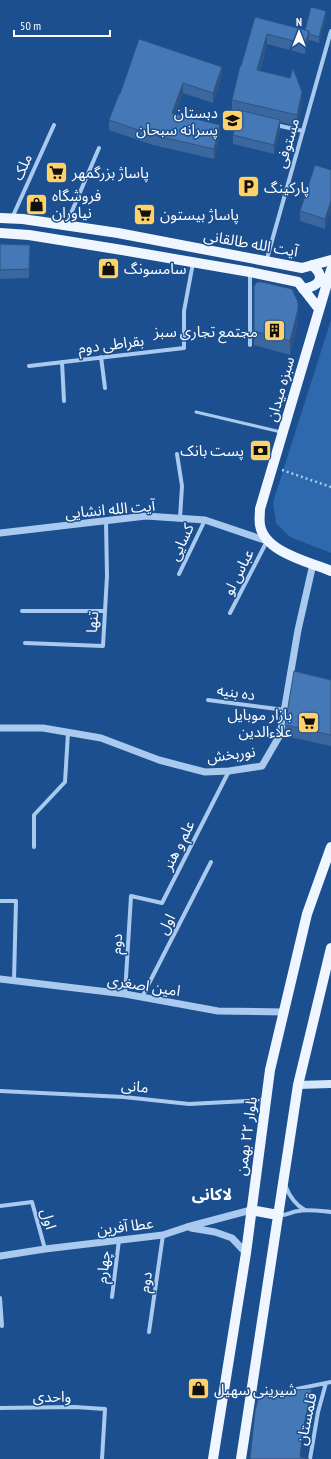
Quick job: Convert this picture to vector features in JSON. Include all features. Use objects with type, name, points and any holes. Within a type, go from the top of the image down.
[{"type":"main road","name":"آیت الله طالقانی","points":[[0,218],[23,219],[118,233],[302,268],[331,260]]},
{"type":"main road","name":"آیت الله طالقانی","points":[[0,234],[29,235],[250,272],[298,282],[319,309]]},
{"type":"main road","points":[[303,289],[316,286],[320,278],[319,272],[312,265]]},
{"type":"main road","name":"سبزه میدان","points":[[267,541],[260,526],[260,509],[331,270]]},
{"type":"main road","points":[[267,541],[281,551],[331,570]]},
{"type":"main road","name":"بلوار ۲۲ بهمن","points":[[213,1459],[246,1253],[270,1070],[308,914],[331,847]]},
{"type":"main road","points":[[241,1459],[298,1085],[331,951]]},
{"type":"main road","points":[[298,1085],[331,1084]]},
{"type":"main road","points":[[252,1210],[278,1215]]},
{"type":"street","name":"مستوفی","points":[[266,262],[331,31]]},
{"type":"street","points":[[273,124],[303,131]]},
{"type":"street","name":"ملک","points":[[12,218],[54,125]]},
{"type":"street","points":[[65,225],[99,148]]},
{"type":"street","name":"بقراطی دوم","points":[[29,366],[184,348],[184,310],[193,263]]},
{"type":"street","points":[[250,272],[250,345]]},
{"type":"street","points":[[101,357],[105,388]]},
{"type":"street","points":[[62,362],[64,401]]},
{"type":"street","points":[[177,454],[182,486],[180,518]]},
{"type":"street","name":"آیت الله انشایی","points":[[0,532],[146,516],[205,520],[267,541]]},
{"type":"street","name":"تنها","points":[[25,643],[103,646],[107,576],[106,520]]},
{"type":"street","name":"کسایی","points":[[180,574],[205,520]]},
{"type":"street","name":"عباس لو","points":[[230,613],[267,541]]},
{"type":"street","name":"نوربخش","points":[[0,728],[43,728],[101,738],[158,760],[204,772],[229,771],[262,766],[280,736],[285,710],[294,678],[298,630],[313,564]]},
{"type":"street","points":[[22,611],[105,611]]},
{"type":"street","name":"ده بنیه","points":[[208,700],[285,710]]},
{"type":"street","points":[[34,847],[34,815],[65,782],[68,733]]},
{"type":"street","name":"علم و هنر","points":[[131,896],[162,903],[229,771]]},
{"type":"street","name":"اول","points":[[142,997],[211,862]]},
{"type":"street","name":"دوم","points":[[125,994],[131,896]]},
{"type":"street","points":[[0,901],[16,901],[14,980]]},
{"type":"street","name":"امین اصغری","points":[[0,979],[125,994],[218,1011],[284,1012]]},
{"type":"street","name":"مانی","points":[[0,1091],[124,1097],[189,1104],[266,1100]]},
{"type":"street","points":[[284,1181],[293,1199],[302,1208],[310,1211]]},
{"type":"street","name":"اول","points":[[0,1206],[32,1202],[45,1249]]},
{"type":"street","name":"عطا آفرین","points":[[0,1256],[45,1249],[164,1235],[187,1227],[252,1210]]},
{"type":"street","points":[[278,1215],[284,1216],[293,1212],[310,1211],[331,1212]]},
{"type":"street","points":[[187,1227],[215,1232],[232,1238],[246,1253]]},
{"type":"street","name":"دوم","points":[[149,1332],[164,1235]]},
{"type":"street","name":"چهارم","points":[[112,1296],[118,1240]]},
{"type":"street","points":[[0,1298],[2,1326]]},
{"type":"street","points":[[287,1391],[331,1382]]},
{"type":"street","name":"قلمستان","points":[[310,1459],[318,1412],[326,1383]]},
{"type":"street","name":"واحدی","points":[[0,1408],[105,1409],[102,1459]]},
{"type":"lane","points":[[196,412],[283,432]]},
{"type":"path","points":[[272,466],[331,487]]},
{"type":"shaded area","points":[[331,320],[331,553],[290,537],[276,523],[273,502]]},
{"type":"building","points":[[311,7],[326,11],[319,37],[309,34],[309,31],[305,30]]},
{"type":"building","points":[[255,17],[309,31],[305,44],[267,34],[257,70],[290,78],[293,68],[302,92],[297,115],[232,100],[240,66]]},
{"type":"building","points":[[139,39],[222,67],[213,93],[183,83],[172,113],[220,125],[214,149],[153,135],[109,120],[120,94]]},
{"type":"building","points":[[239,110],[280,120],[274,145],[233,135]]},
{"type":"building","points":[[315,165],[331,170],[331,201],[325,219],[300,211]]},
{"type":"building","points":[[0,244],[30,245],[29,269],[0,270]]},
{"type":"building","name":"مجتمع تجاری سبز","points":[[257,282],[292,289],[298,302],[298,309],[290,341],[254,331],[254,286]]},
{"type":"building","name":"بازار موبایل علاءالدین","points":[[294,671],[331,680],[331,735],[285,725]]},
{"type":"building","points":[[312,1389],[303,1429],[300,1457],[309,1459],[250,1459],[255,1411],[259,1396],[265,1391]]},
{"type":"place","name":"دبستان پسرانه سبحان","points":[[233,121]]},
{"type":"place","name":"پاساژ بزرگمهر","points":[[57,172]]},
{"type":"place","name":"پارکینگ","points":[[249,187]]},
{"type":"place","name":"فروشگاه نیاوران","points":[[37,204]]},
{"type":"place","name":"پاساژ بیستون","points":[[144,214]]},
{"type":"place","name":"سامسونگ","points":[[109,268]]},
{"type":"place","name":"مجتمع تجاری سبز","points":[[274,331]]},
{"type":"place","name":"پست بانک","points":[[260,450]]},
{"type":"place","name":"بازار موبایل علاءالدین","points":[[308,723]]},
{"type":"place","name":"شیرینی سهیل","points":[[198,1389]]},
{"type":"district","name":"لاکانی","points":[[212,1194]]}]
